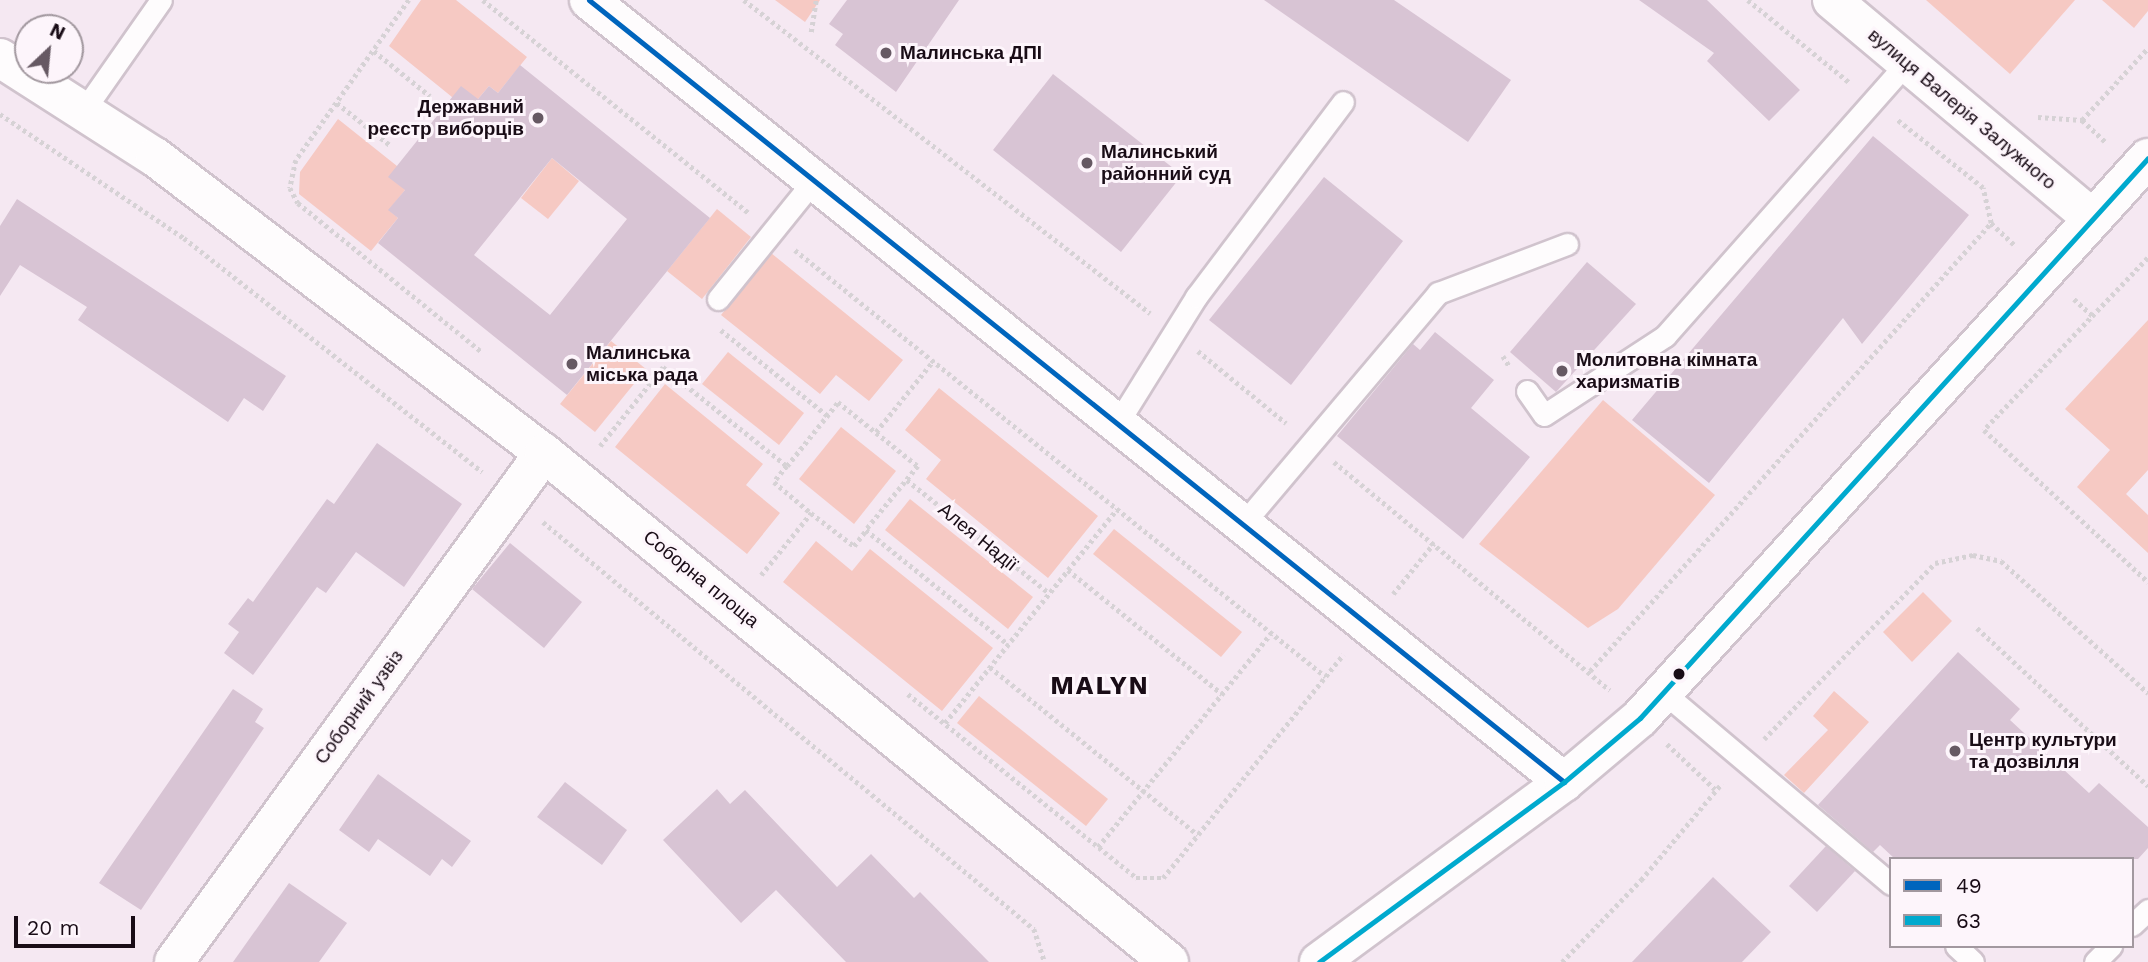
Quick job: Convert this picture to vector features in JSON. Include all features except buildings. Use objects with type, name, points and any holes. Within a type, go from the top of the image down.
[{"type":"street","points":[[589,0],[1564,782]]},
{"type":"street","name":"вулиця Валерія Залужного","points":[[1832,0],[2092,218]]},
{"type":"street","name":"Соборна площа","points":[[0,58],[84,110],[224,208],[544,453],[1109,909],[1169,962]]},
{"type":"street","points":[[1319,962],[1564,782],[1651,705],[2148,158]]},
{"type":"street","name":"Соборний узвіз","points":[[174,962],[544,453]]},
{"type":"lane","points":[[84,110],[161,0]]},
{"type":"lane","points":[[1527,391],[1544,415],[1665,336],[1908,61]]},
{"type":"lane","points":[[1116,424],[1196,298],[1343,102]]},
{"type":"lane","points":[[718,299],[814,180]]},
{"type":"lane","points":[[1242,525],[1438,293],[1567,244]]},
{"type":"lane","points":[[1651,705],[1742,762],[1889,882]]},
{"type":"lane","points":[[2134,923],[2148,910]]},
{"type":"lane","points":[[1958,948],[1973,962]]},
{"type":"lane","points":[[2095,962],[2109,948]]},
{"type":"path","points":[[409,0],[292,169],[292,196],[492,359]]},
{"type":"path","points":[[483,0],[1326,677]]},
{"type":"path","points":[[811,32],[816,0]]},
{"type":"path","points":[[1590,671],[1991,223],[1983,188],[1748,0]]},
{"type":"path","points":[[2032,112],[2042,120],[2082,120],[2148,48]]},
{"type":"path","points":[[373,51],[430,96]]},
{"type":"path","points":[[337,103],[390,145]]},
{"type":"path","points":[[2148,258],[1984,430],[2148,582]]},
{"type":"path","points":[[714,324],[828,416]]},
{"type":"path","points":[[876,432],[933,361]]},
{"type":"path","points":[[589,438],[600,446],[663,367],[787,466]]},
{"type":"path","points":[[838,402],[876,432],[918,466],[854,546],[774,482],[838,402]]},
{"type":"path","name":"Алея Надії","points":[[907,480],[1049,593]]},
{"type":"path","points":[[945,723],[1117,509]]},
{"type":"path","points":[[761,575],[811,513]]},
{"type":"path","points":[[866,530],[1008,645]]},
{"type":"path","points":[[1109,909],[1137,877],[1151,883],[1163,878],[1434,543]]},
{"type":"path","points":[[1562,962],[1642,880],[1715,789],[1935,563],[1973,555],[2001,561],[2148,693]]},
{"type":"path","points":[[1068,570],[1222,694]]},
{"type":"path","points":[[1977,628],[2148,786]]},
{"type":"path","points":[[1098,847],[1271,633]]},
{"type":"path","points":[[990,667],[1198,835]]},
{"type":"path","points":[[1651,705],[1715,789]]},
{"type":"shaded area","points":[[421,0],[456,0],[527,57],[498,93],[489,86],[478,99],[452,97],[389,46]]},
{"type":"shaded area","points":[[775,0],[820,0],[805,22]]},
{"type":"shaded area","points":[[1926,0],[2075,0],[2010,74]]},
{"type":"shaded area","points":[[2102,0],[2148,0],[2148,11],[2134,28]]},
{"type":"shaded area","points":[[338,119],[397,166],[405,190],[389,210],[398,218],[371,251],[299,194],[300,172]]},
{"type":"shaded area","points":[[552,158],[579,181],[548,219],[521,198]]},
{"type":"shaded area","points":[[717,209],[751,237],[702,299],[667,271]]},
{"type":"shaded area","points":[[771,253],[903,360],[869,401],[836,375],[820,394],[721,315]]},
{"type":"shaded area","points":[[2148,320],[2148,470],[2126,494],[2148,515],[2148,553],[2077,487],[2110,450],[2065,409]]},
{"type":"shaded area","points":[[611,341],[646,369],[595,432],[560,404]]},
{"type":"shaded area","points":[[728,352],[804,413],[779,445],[702,384]]},
{"type":"shaded area","points":[[665,384],[763,464],[746,485],[780,513],[747,554],[615,447]]},
{"type":"shaded area","points":[[939,388],[1098,516],[1048,578],[926,479],[941,460],[905,430]]},
{"type":"shaded area","points":[[1603,400],[1715,495],[1618,609],[1588,628],[1479,544]]},
{"type":"shaded area","points":[[841,427],[896,471],[854,524],[799,479]]},
{"type":"shaded area","points":[[910,499],[1033,597],[1008,629],[885,530]]},
{"type":"shaded area","points":[[1114,529],[1242,632],[1221,657],[1093,554]]},
{"type":"shaded area","points":[[816,541],[852,571],[870,549],[993,648],[942,711],[783,582]]},
{"type":"shaded area","points":[[1923,592],[1952,621],[1912,662],[1883,632]]},
{"type":"shaded area","points":[[1834,691],[1869,722],[1804,793],[1784,775],[1828,730],[1813,716]]},
{"type":"shaded area","points":[[979,696],[1108,799],[1086,826],[957,723]]},
{"type":"transit line","name":"49","points":[[589,0],[1564,782]]},
{"type":"transit line","name":"63","points":[[1319,962],[1564,782],[1640,718],[2148,158]]},
{"type":"place","name":"Малинська ДПІ","points":[[886,53]]},
{"type":"place","name":"Державний реєстр виборців","points":[[538,118]]},
{"type":"place","name":"Малинський районний суд","points":[[1087,163]]},
{"type":"place","name":"Малинська міська рада","points":[[572,364]]},
{"type":"place","name":"Молитовна кімната харизматів","points":[[1562,371]]},
{"type":"place","name":"Центр культури та дозвілля","points":[[1955,751]]},
{"type":"district","name":"MALYN","points":[[1100,686]]}]
